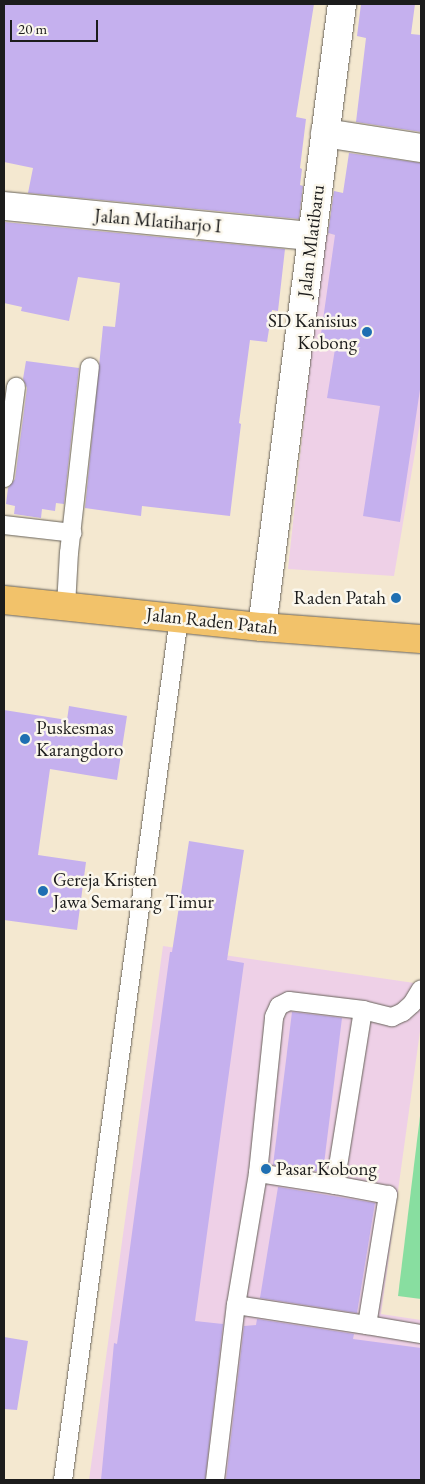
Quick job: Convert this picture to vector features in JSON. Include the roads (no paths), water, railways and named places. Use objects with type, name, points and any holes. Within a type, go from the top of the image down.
[{"type":"highway","name":"Jalan Raden Patah","points":[[4,600],[262,627],[421,639]]},
{"type":"street","name":"Jalan Mlatibaru","points":[[262,627],[342,4]]},
{"type":"street","points":[[325,133],[421,148]]},
{"type":"street","name":"Jalan Mlatiharjo I","points":[[4,206],[312,236]]},
{"type":"lane","points":[[66,606],[69,553],[73,533],[90,368]]},
{"type":"lane","points":[[4,478],[16,387]]},
{"type":"lane","points":[[4,525],[73,533]]},
{"type":"lane","points":[[63,1480],[179,618]]},
{"type":"lane","points":[[215,1480],[236,1305],[258,1173],[274,1017],[279,1006],[289,1000],[363,1010],[392,1017],[403,1012],[412,1004],[421,989]]},
{"type":"lane","points":[[334,1185],[363,1010]]},
{"type":"lane","points":[[258,1173],[388,1195],[367,1325]]},
{"type":"lane","points":[[236,1305],[421,1334]]},
{"type":"place","name":"SD Kanisius Kobong","points":[[367,332]]},
{"type":"place","name":"Raden Patah","points":[[396,598]]},
{"type":"place","name":"Puskesmas Karangdoro","points":[[25,739]]},
{"type":"place","name":"Gereja Kristen Jawa Semarang Timur","points":[[43,891]]},
{"type":"place","name":"Pasar Kobong","points":[[266,1169]]}]
